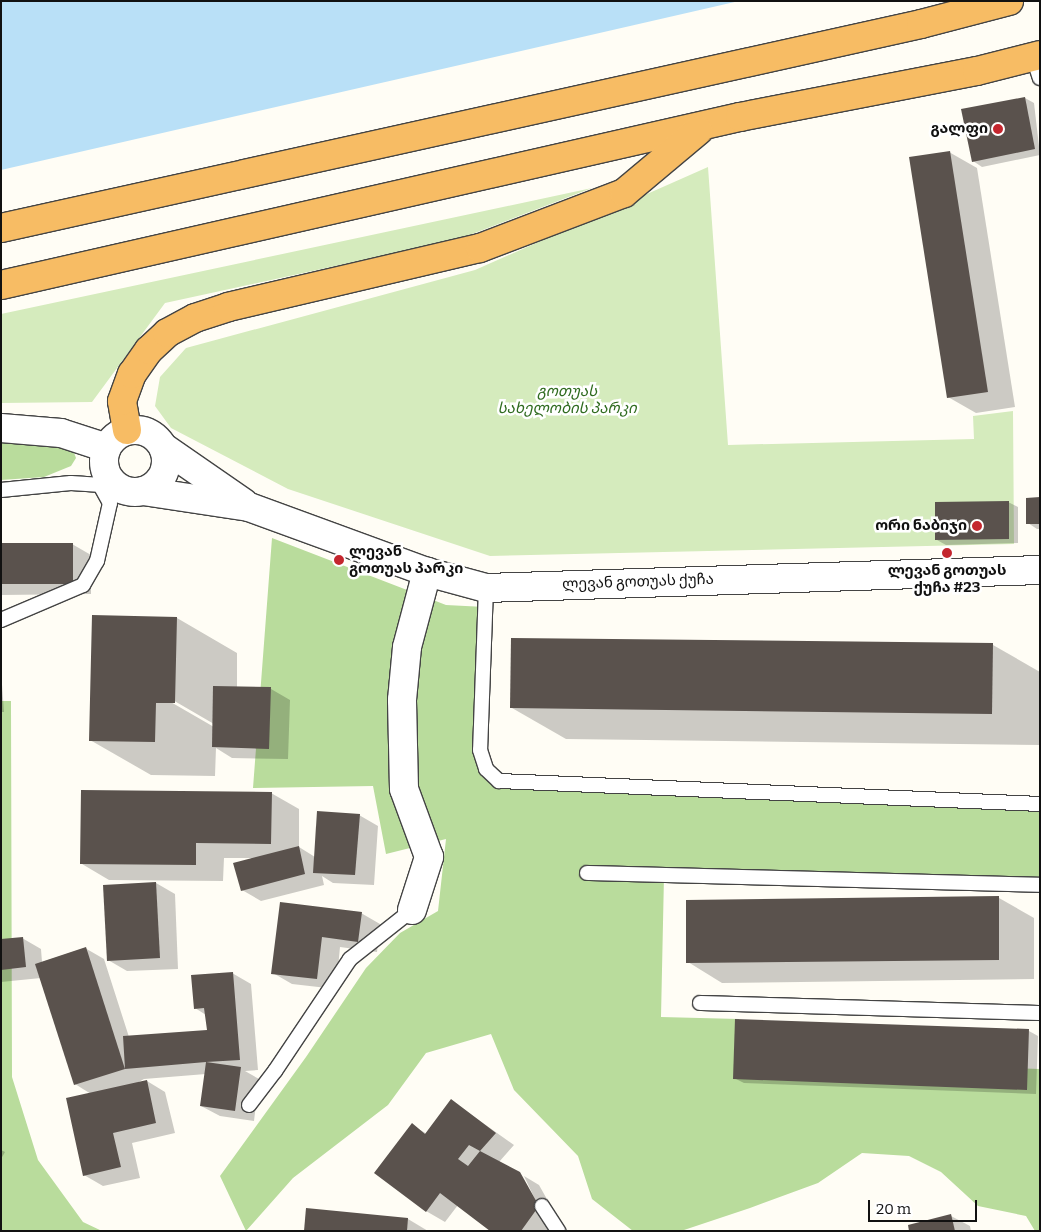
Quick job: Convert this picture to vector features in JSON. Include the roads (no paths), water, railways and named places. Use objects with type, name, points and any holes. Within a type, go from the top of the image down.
[{"type":"highway","points":[[1,228],[902,29],[1009,1]]},
{"type":"highway","points":[[1,285],[702,128],[1037,63]]},
{"type":"highway","points":[[127,430],[122,401],[132,374],[149,350],[167,333],[196,318],[228,307],[480,248],[624,193],[702,128]]},
{"type":"street","points":[[1,428],[61,433],[107,448]]},
{"type":"street","points":[[127,430],[148,433],[163,447],[166,460],[164,474],[155,485],[143,491],[129,492],[109,486],[104,462],[107,448],[115,437],[127,430]]},
{"type":"street","name":"ლევან გოთუას ქუჩა","points":[[163,447],[249,507]]},
{"type":"street","name":"ლევან გოთუას ქუჩა","points":[[143,491],[249,507],[427,572],[486,588],[1040,570]]},
{"type":"street","points":[[412,910],[429,857],[404,789],[402,700],[407,647],[427,572]]},
{"type":"lane","points":[[1,490],[71,483],[109,486],[110,502],[97,561],[83,584],[1,620]]},
{"type":"lane","points":[[486,588],[480,750],[486,769],[500,781],[1040,804]]},
{"type":"lane","points":[[587,873],[1040,885]]},
{"type":"lane","points":[[249,1105],[276,1071],[350,959],[412,910]]},
{"type":"lane","points":[[700,1003],[1040,1013]]},
{"type":"lane","points":[[542,1206],[558,1231]]},
{"type":"water","points":[[1,1],[739,1],[1,170]]},
{"type":"place","name":"გალფი","points":[[998,129]]},
{"type":"place","name":"ორი ნაბიჯი","points":[[977,526]]},
{"type":"place","name":"ლევან გოთუას ქუჩა #23","points":[[947,553]]},
{"type":"place","name":"ლევან გოთუას პარკი","points":[[339,560]]},
{"type":"park label","name":"გოთუას სახელობის პარკი","points":[[567,400]]}]
